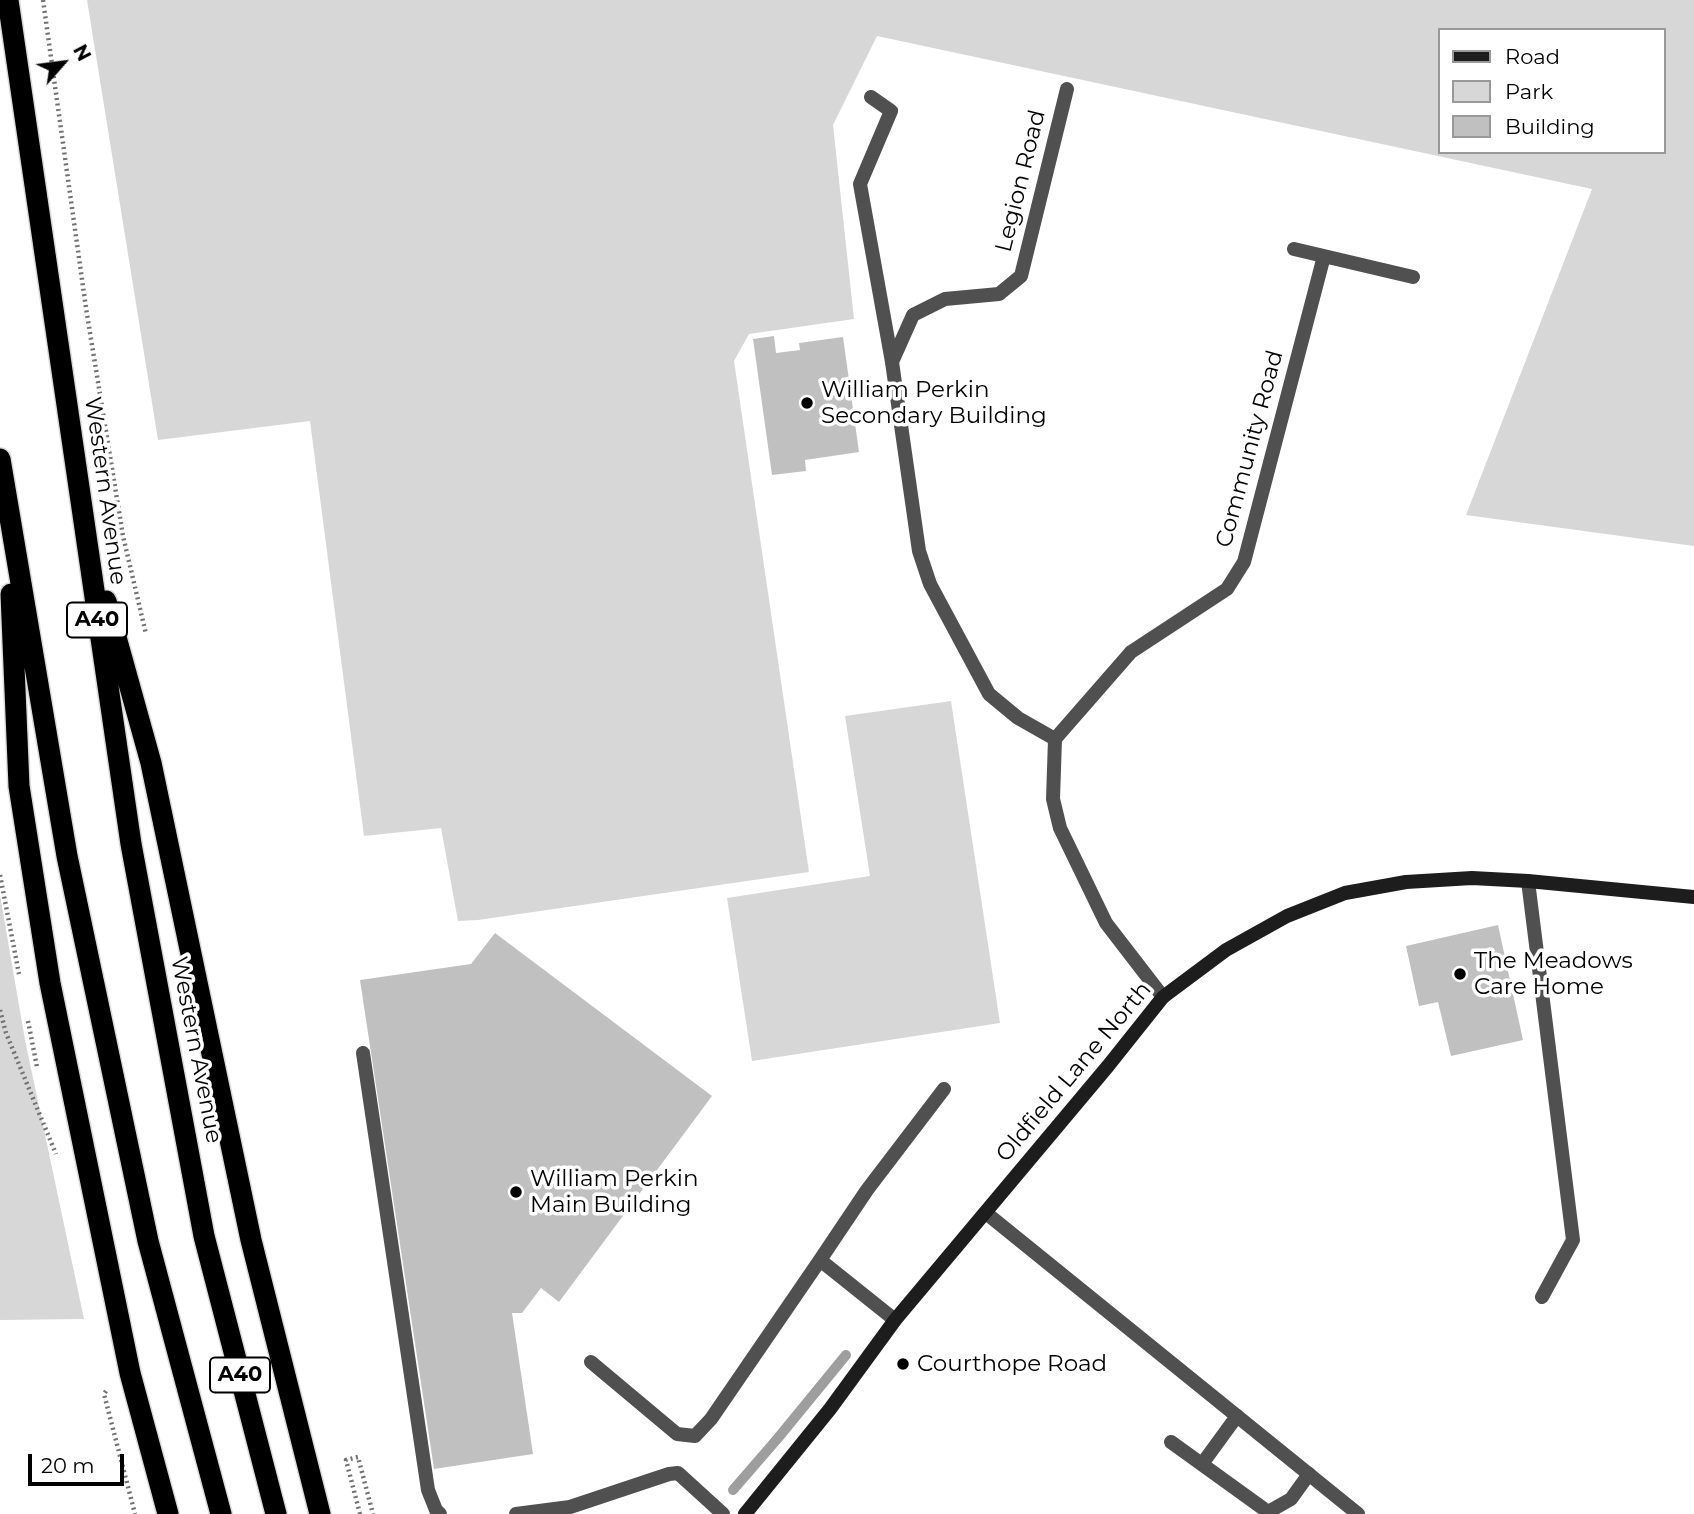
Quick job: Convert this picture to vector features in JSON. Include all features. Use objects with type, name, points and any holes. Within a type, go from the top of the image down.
[{"type":"highway","name":"Western Avenue","points":[[8,0],[131,844],[204,1236],[276,1514]]},
{"type":"highway","name":"A40","points":[[0,459],[67,856],[148,1241],[221,1514]]},
{"type":"highway","name":"A40","points":[[6,505],[19,786],[50,983],[130,1373],[168,1514]]},
{"type":"highway","name":"A40","points":[[81,512],[151,763],[251,1240],[320,1514]]},
{"type":"street","name":"Legion Road","points":[[892,362],[913,315],[945,299],[999,294],[1021,276],[1067,89]]},
{"type":"street","points":[[871,97],[891,111],[860,184],[892,362],[919,551],[930,584],[989,694],[1018,718],[1055,739],[1053,799],[1060,828],[1105,923],[1163,997]]},
{"type":"street","points":[[1294,249],[1413,277]]},
{"type":"street","name":"Community Road","points":[[1055,739],[1131,652],[1227,589],[1244,562],[1324,256]]},
{"type":"street","name":"Oldfield Lane North","points":[[745,1514],[830,1409],[895,1320],[1163,997],[1226,950],[1287,916],[1345,893],[1406,882],[1472,878],[1694,897]]},
{"type":"street","points":[[1528,881],[1573,1240],[1542,1297]]},
{"type":"street","points":[[363,1053],[428,1490],[440,1514]]},
{"type":"street","points":[[590,1362],[677,1434],[695,1436],[710,1419],[867,1190],[944,1090]]},
{"type":"street","points":[[986,1213],[1357,1514]]},
{"type":"street","points":[[820,1260],[895,1320]]},
{"type":"street","points":[[1202,1464],[1237,1416]]},
{"type":"street","points":[[1171,1442],[1268,1512],[1291,1499],[1308,1474]]},
{"type":"street","points":[[516,1514],[570,1507],[678,1473],[723,1514]]},
{"type":"path","points":[[43,0],[86,308],[122,536],[148,642]]},
{"type":"path","points":[[0,1010],[6,1033],[56,1155]]},
{"type":"path","points":[[108,1387],[104,1394],[135,1514]]},
{"type":"path","points":[[360,1514],[346,1460],[358,1457],[373,1514]]},
{"type":"green space","points":[[87,0],[1694,0],[1694,546],[1466,515],[1592,189],[877,36],[833,125],[854,319],[749,334],[734,361],[809,872],[458,921],[441,828],[364,836],[310,421],[158,440]]},
{"type":"green space","points":[[951,701],[1000,1023],[752,1061],[727,898],[870,876],[845,716]]},
{"type":"green space","points":[[0,895],[25,1040],[84,1319],[0,1320]]},
{"type":"building","name":"William Perkin Secondary Building","points":[[774,336],[776,353],[800,350],[799,343],[843,337],[859,452],[805,460],[806,471],[772,475],[753,339]]},
{"type":"building","name":"The Meadows Care Home","points":[[1498,925],[1523,1040],[1451,1056],[1438,1002],[1419,1006],[1406,946]]},
{"type":"building","name":"William Perkin Main Building","points":[[495,933],[712,1096],[559,1302],[541,1288],[522,1313],[512,1313],[533,1454],[434,1469],[360,980],[471,964]]},
{"type":"waterway","points":[[733,1490],[846,1355]]},
{"type":"place","name":"William Perkin Secondary Building","points":[[807,403]]},
{"type":"place","name":"The Meadows Care Home","points":[[1460,974]]},
{"type":"place","name":"William Perkin Main Building","points":[[516,1192]]},
{"type":"place","name":"Courthope Road","points":[[903,1364]]}]
